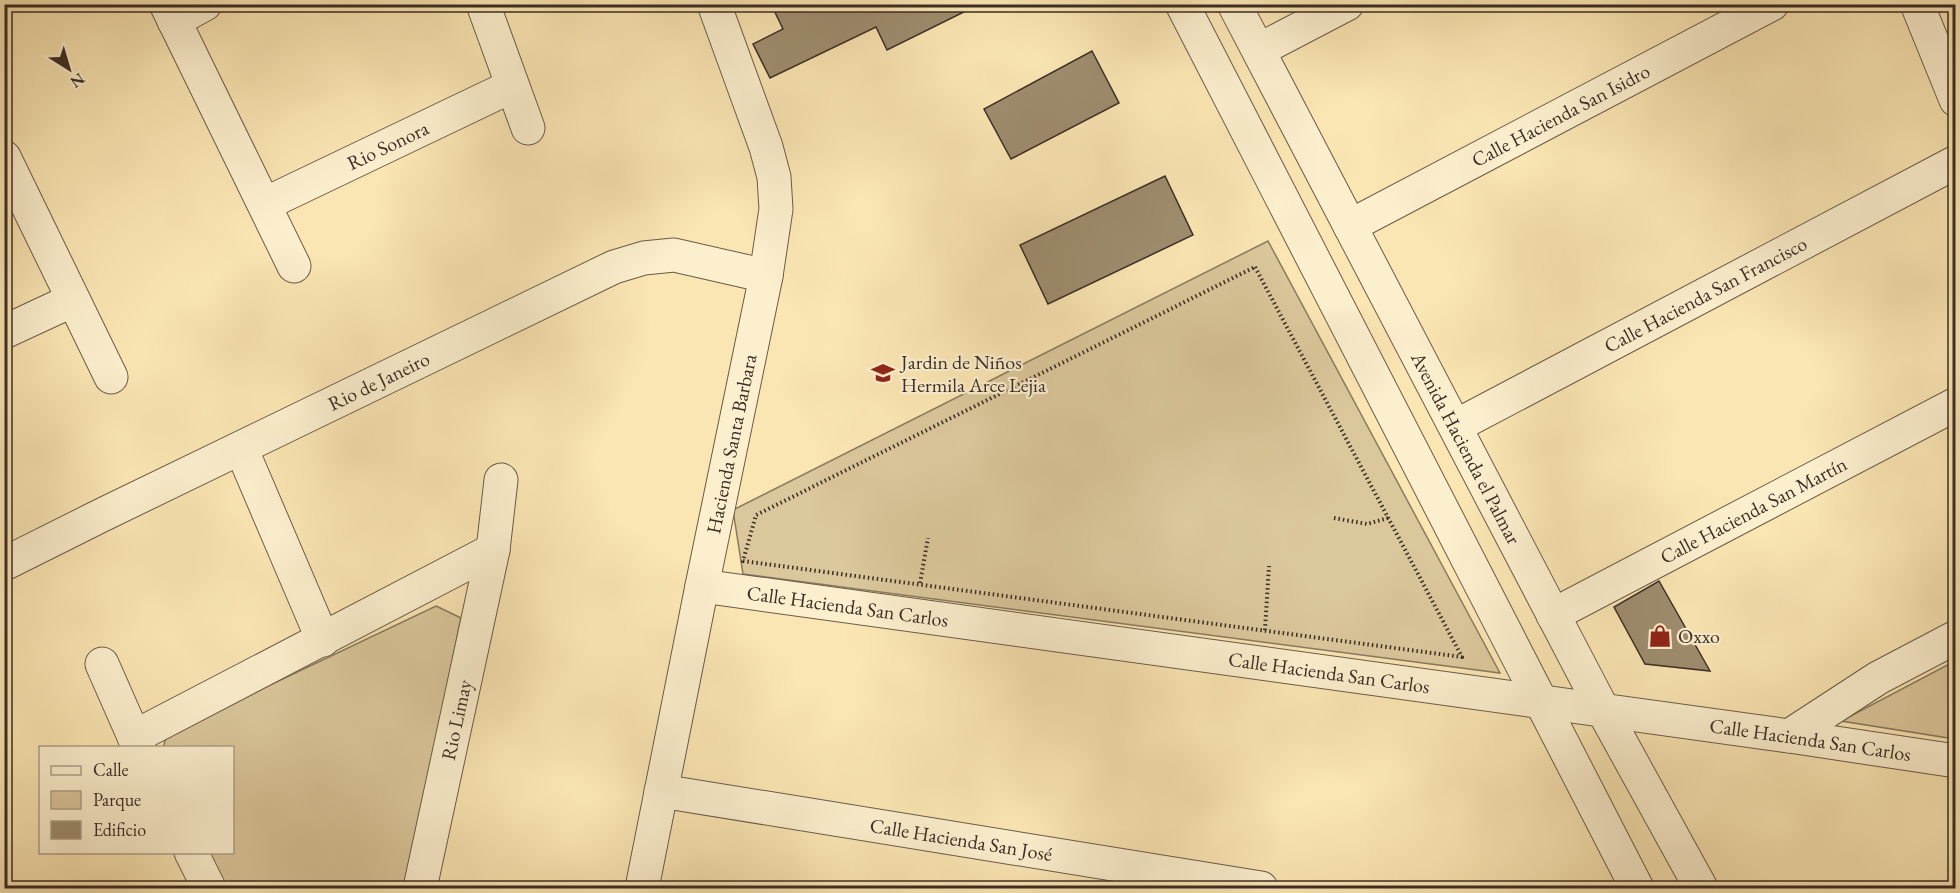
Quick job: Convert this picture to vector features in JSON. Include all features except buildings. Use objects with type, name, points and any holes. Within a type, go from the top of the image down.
[{"type":"street","points":[[205,4],[170,13],[294,266]]},
{"type":"street","points":[[483,4],[528,128]]},
{"type":"street","name":"Hacienda Santa Barbara","points":[[642,888],[766,276],[776,209],[774,177],[766,147],[714,4]]},
{"type":"street","points":[[1182,4],[1539,702],[1637,888]]},
{"type":"street","name":"Avenida Hacienda el Palmar","points":[[1234,4],[1553,615],[1701,888]]},
{"type":"street","points":[[1259,50],[1347,4]]},
{"type":"street","name":"Calle Hacienda San Isidro","points":[[1350,225],[1772,4]]},
{"type":"street","points":[[1917,4],[1956,100]]},
{"type":"street","name":"Rio Sonora","points":[[265,204],[512,86]]},
{"type":"street","points":[[4,157],[111,377]]},
{"type":"street","name":"Calle Hacienda San Francisco","points":[[1456,426],[1956,162]]},
{"type":"street","name":"Rio de Janeiro","points":[[4,564],[614,267],[644,258],[674,255],[766,276]]},
{"type":"street","points":[[4,332],[73,300]]},
{"type":"street","name":"Calle Hacienda San Martín","points":[[1553,615],[1956,404]]},
{"type":"street","points":[[241,448],[323,640]]},
{"type":"street","name":"Rio Limay","points":[[420,888],[493,550],[501,480]]},
{"type":"street","points":[[102,664],[136,742],[493,550]]},
{"type":"street","name":"Calle Hacienda San Carlos","points":[[702,586],[1956,761]]},
{"type":"street","points":[[1789,736],[1878,678],[1956,637]]},
{"type":"street","name":"Calle Hacienda San José","points":[[661,792],[1261,888]]},
{"type":"street","points":[[192,854],[209,888]]},
{"type":"path","points":[[1255,267],[1388,518],[1462,657],[743,561],[756,515],[1255,267]]},
{"type":"path","points":[[1334,519],[1367,524],[1388,518]]},
{"type":"path","points":[[920,584],[928,538]]},
{"type":"path","points":[[1264,630],[1269,566]]},
{"type":"green space","points":[[1268,241],[1500,673],[743,574],[733,510]]},
{"type":"green space","points":[[436,606],[461,618],[406,888],[224,888],[207,854],[234,854],[234,746],[164,746],[167,734]]},
{"type":"green space","points":[[1955,661],[1955,739],[1841,721]]},
{"type":"place","name":"Jardin de Niños Hermila Arce Lejia","points":[[883,373]]},
{"type":"place","name":"Oxxo","points":[[1660,636]]}]
